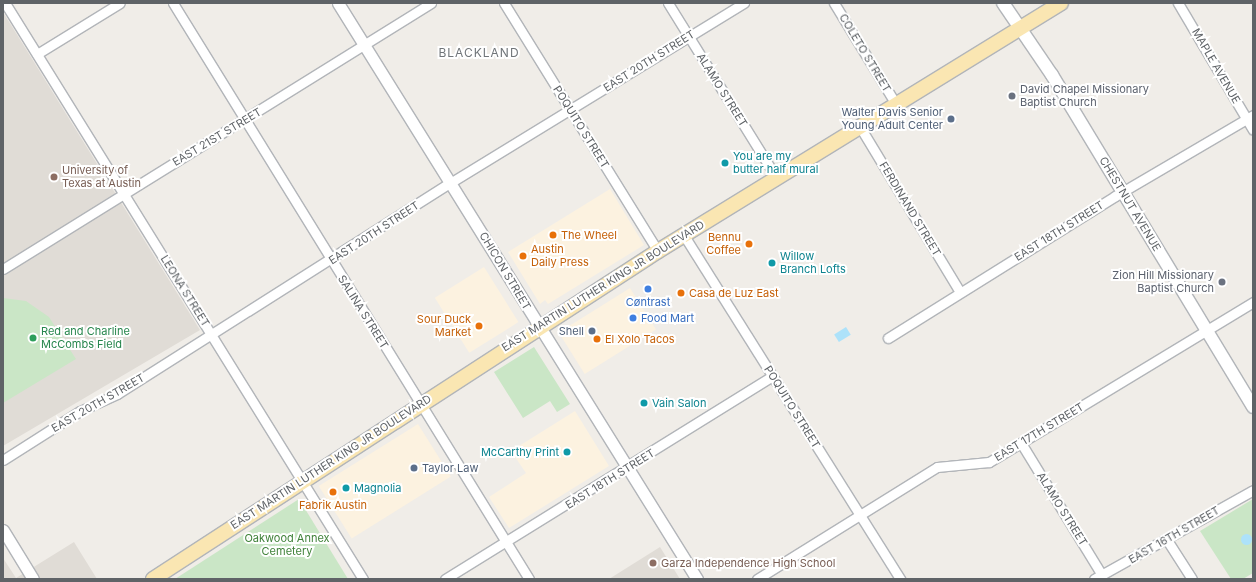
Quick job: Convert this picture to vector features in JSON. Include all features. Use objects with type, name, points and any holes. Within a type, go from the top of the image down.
[{"type":"main road","name":"CHESTNUT AVENUE","points":[[1003,3],[1123,191],[1253,407]]},
{"type":"main road","name":"EAST MARTIN LUTHER KING JR BOULEVARD","points":[[152,579],[303,482],[420,403],[683,234],[1021,29],[1061,3]]},
{"type":"street","name":"LEONA STREET","points":[[5,3],[364,579]]},
{"type":"street","points":[[37,54],[120,3]]},
{"type":"street","name":"SALINA STREET","points":[[173,3],[330,261],[529,579]]},
{"type":"street","name":"CHICON STREET","points":[[338,3],[539,327],[698,579]]},
{"type":"street","name":"EAST 21ST STREET","points":[[3,269],[431,3]]},
{"type":"street","name":"POQUITO STREET","points":[[504,3],[658,251]]},
{"type":"street","name":"ALAMO STREET","points":[[668,3],[776,177]]},
{"type":"street","name":"EAST 20TH STREET","points":[[3,460],[80,411],[117,394],[330,261],[450,183],[744,3]]},
{"type":"street","name":"COLETO STREET","points":[[834,3],[896,104]]},
{"type":"street","name":"MAPLE AVENUE","points":[[1178,3],[1250,116],[1253,130]]},
{"type":"street","name":"EAST 18TH STREET","points":[[888,338],[1123,191],[1250,116]]},
{"type":"street","name":"FERDINAND STREET","points":[[860,127],[960,292]]},
{"type":"street","name":"POQUITO STREET","points":[[683,234],[900,579]]},
{"type":"street","name":"EAST 17TH STREET","points":[[758,579],[937,467],[989,462],[1253,302]]},
{"type":"street","name":"EAST 18TH STREET","points":[[445,579],[628,468],[772,376]]},
{"type":"street","name":"ALAMO STREET","points":[[1021,443],[1098,577]]},
{"type":"street","name":"EAST 16TH STREET","points":[[1098,577],[1167,540],[1253,490]]},
{"type":"street","points":[[3,530],[33,579]]},
{"type":"street","points":[[1167,540],[1192,579]]},
{"type":"shaded area","name":"University of Texas at Austin","points":[[3,12],[200,330],[3,446]]},
{"type":"shaded area","points":[[610,189],[644,245],[548,304],[545,300],[540,304],[508,252]]},
{"type":"shaded area","points":[[484,267],[518,322],[469,353],[435,298]]},
{"type":"shaded area","points":[[630,288],[656,330],[585,374],[559,333]]},
{"type":"shaded area","points":[[575,411],[609,466],[509,528],[489,497],[526,473],[511,451]]},
{"type":"shaded area","points":[[418,424],[451,477],[352,539],[319,486]]},
{"type":"shaded area","points":[[74,542],[97,579],[3,579],[3,558],[16,578]]},
{"type":"shaded area","name":"Garza Independence High School","points":[[660,547],[680,579],[609,579]]},
{"type":"green space","name":"Red and Charline McCombs Field","points":[[3,298],[26,301],[49,317],[76,359],[3,403]]},
{"type":"green space","points":[[534,347],[570,404],[557,412],[550,401],[523,418],[494,372]]},
{"type":"green space","name":"Oakwood Annex Cemetery","points":[[299,499],[348,579],[175,579]]},
{"type":"green space","points":[[1253,499],[1253,573],[1243,579],[1231,579],[1200,531]]},
{"type":"water","points":[[846,327],[851,335],[839,342],[834,334]]},
{"type":"water","points":[[1244,534],[1248,534],[1250,535],[1250,543],[1244,544],[1241,541],[1241,537]]},
{"type":"place","name":"David Chapel Missionary Baptist Church","points":[[1012,96]]},
{"type":"place","name":"Walter Davis Senior Young Adult Center","points":[[951,119]]},
{"type":"place","name":"You are my butter half mural","points":[[725,163]]},
{"type":"place","name":"University of Texas at Austin","points":[[54,177]]},
{"type":"place","name":"The Wheel","points":[[553,235]]},
{"type":"place","name":"Bennu Coffee","points":[[749,244]]},
{"type":"place","name":"Austin Daily Press","points":[[523,256]]},
{"type":"place","name":"Willow Branch Lofts","points":[[772,263]]},
{"type":"place","name":"Zion Hill Missionary Baptist Church","points":[[1222,282]]},
{"type":"place","name":"Cøntrast","points":[[648,289]]},
{"type":"place","name":"Casa de Luz East","points":[[681,293]]},
{"type":"place","name":"Food Mart","points":[[633,318]]},
{"type":"place","name":"Sour Duck Market","points":[[479,326]]},
{"type":"place","name":"Shell","points":[[592,331]]},
{"type":"place","name":"Red and Charline McCombs Field","points":[[33,338]]},
{"type":"place","name":"El Xolo Tacos","points":[[597,339]]},
{"type":"place","name":"Vain Salon","points":[[644,403]]},
{"type":"place","name":"McCarthy Print","points":[[567,452]]},
{"type":"place","name":"Taylor Law","points":[[414,468]]},
{"type":"place","name":"Magnolia","points":[[346,488]]},
{"type":"place","name":"Fabrik Austin","points":[[333,492]]},
{"type":"place","name":"Garza Independence High School","points":[[653,563]]},
{"type":"district","name":"BLACKLAND","points":[[479,53]]}]
